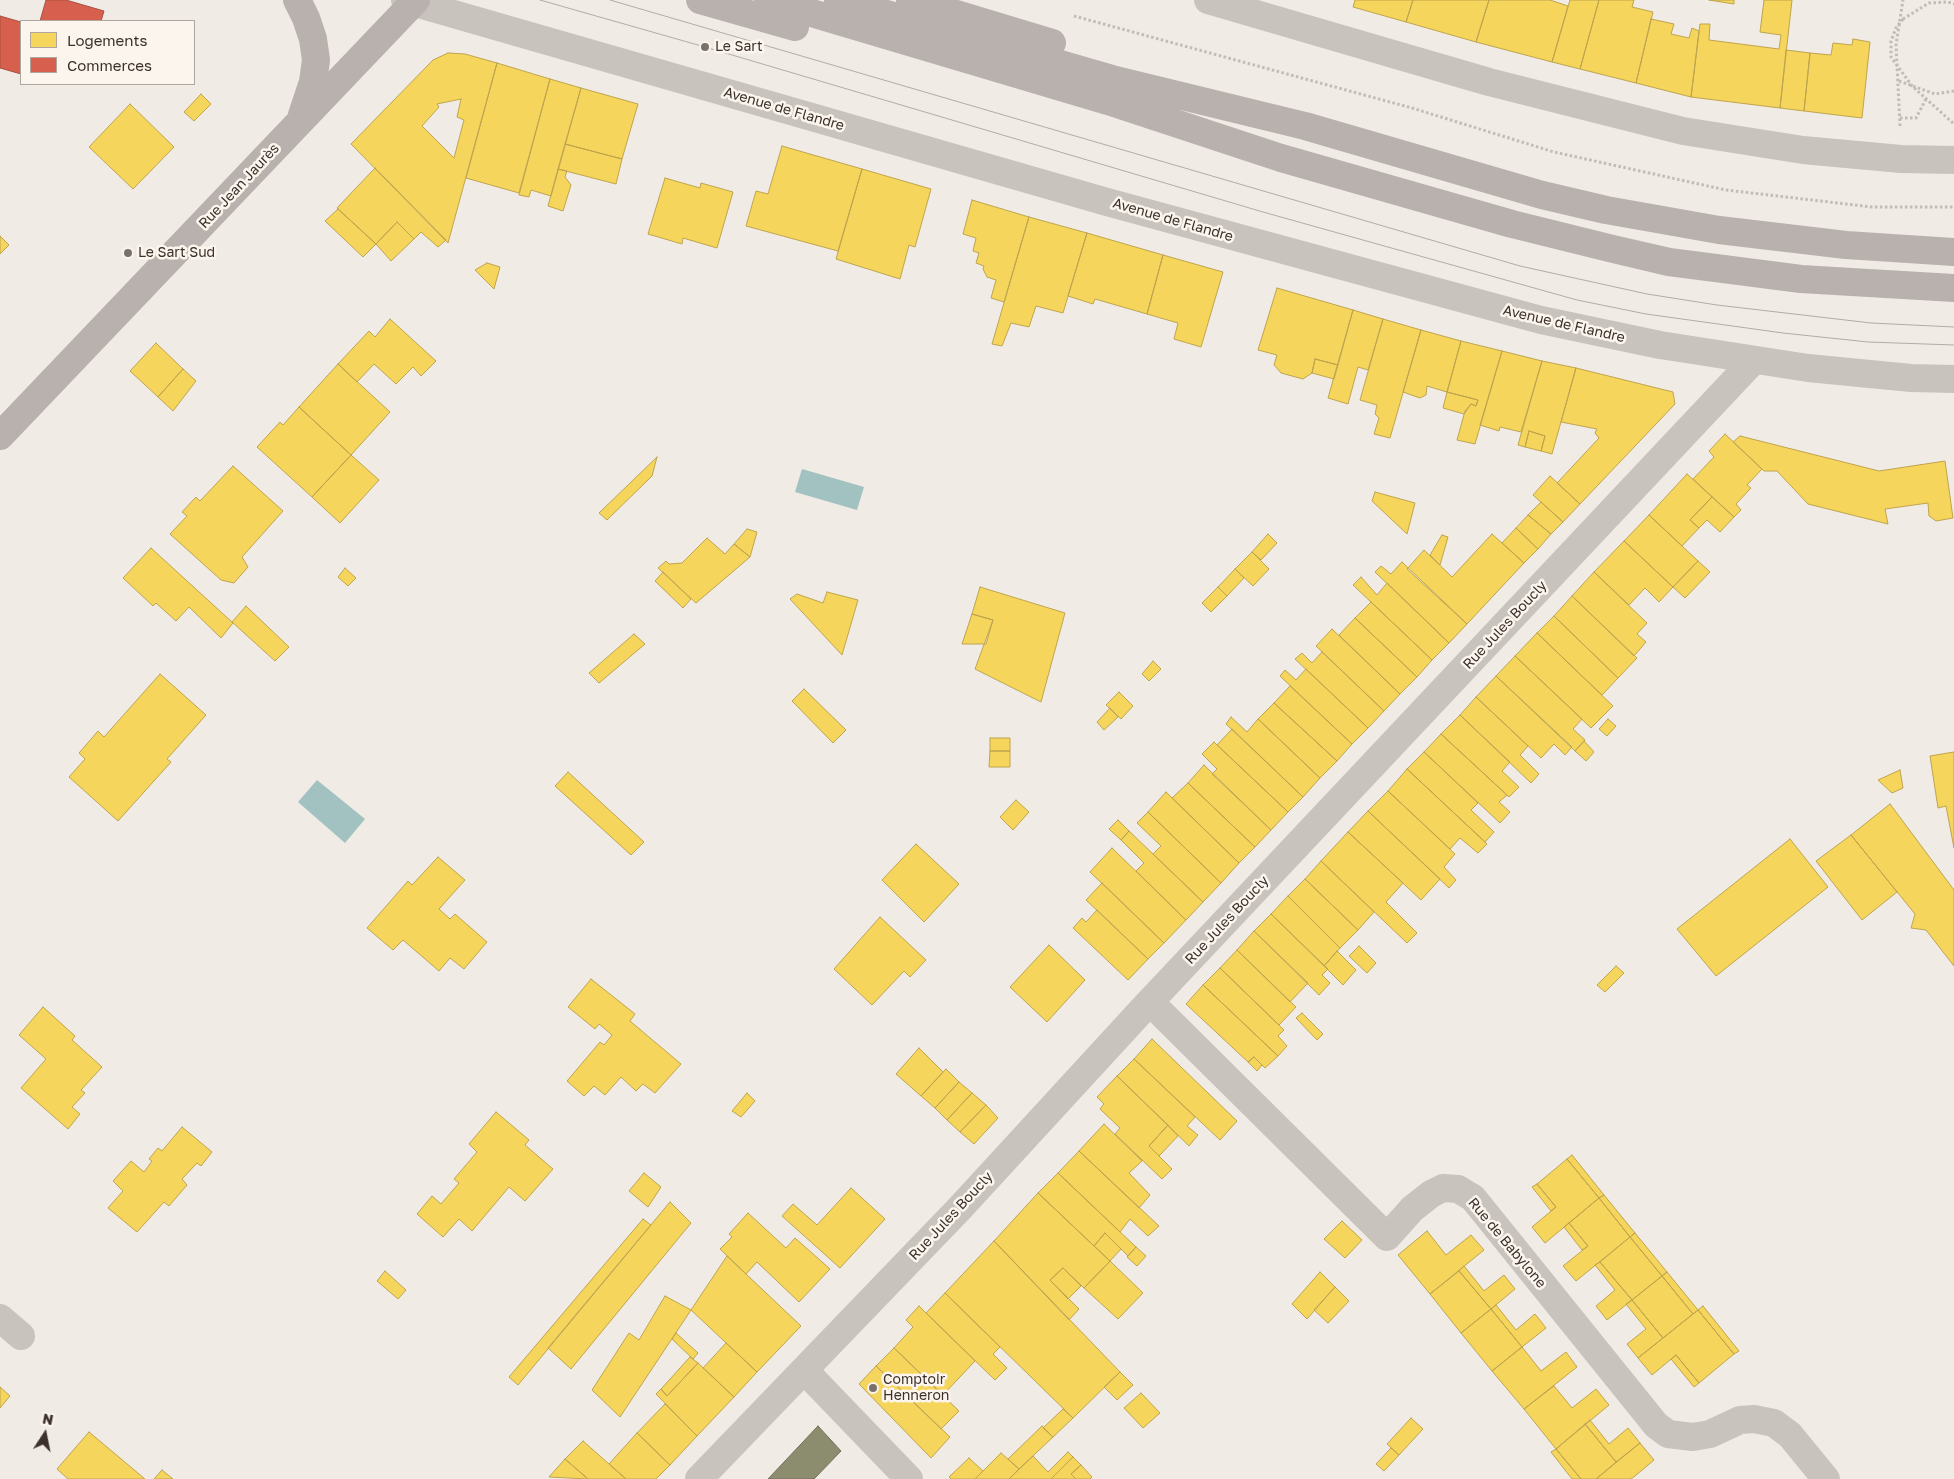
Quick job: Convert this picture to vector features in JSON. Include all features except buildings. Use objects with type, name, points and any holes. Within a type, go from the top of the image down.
[{"type":"main road","points":[[296,0],[306,18],[313,39],[316,60],[308,101],[297,125]]},
{"type":"main road","points":[[700,0],[1081,109],[1281,158],[1512,224],[1669,262],[1800,279],[1954,288]]},
{"type":"main road","points":[[768,0],[1108,101],[1281,158]]},
{"type":"main road","points":[[838,0],[1112,79],[1305,126]]},
{"type":"main road","points":[[910,0],[997,25],[1305,126],[1542,195],[1606,210],[1718,230],[1846,245],[1954,252]]},
{"type":"main road","name":"Rue Jean Jaurès","points":[[0,436],[297,125],[411,1]]},
{"type":"street","points":[[1208,0],[1489,82],[1629,120],[1748,142],[1901,159],[1954,160]]},
{"type":"street","name":"Avenue de Flandre","points":[[411,1],[1098,199],[1479,305],[1595,333],[1754,360],[1855,373],[1954,379]]},
{"type":"street","name":"Rue Jules Boucly","points":[[699,1479],[960,1208],[1150,1002],[1754,360]]},
{"type":"street","name":"Rue de Babylone","points":[[1150,1002],[1387,1237],[1412,1209],[1431,1194],[1443,1188],[1458,1189],[1473,1198],[1656,1425],[1668,1434],[1693,1437],[1710,1434],[1740,1420],[1754,1419],[1774,1423],[1790,1435],[1826,1479]]},
{"type":"street","points":[[0,1318],[21,1336]]},
{"type":"street","points":[[804,1370],[909,1479]]},
{"type":"path","points":[[1901,159],[1896,45],[1903,0]]},
{"type":"path","points":[[1954,4],[1948,2],[1929,3],[1903,19],[1896,28],[1891,41],[1892,57],[1906,79],[1954,124]]},
{"type":"path","points":[[1071,16],[1412,108],[1554,152],[1726,190],[1872,207],[1954,207]]},
{"type":"path","points":[[1899,81],[1935,94],[1954,91]]},
{"type":"path","points":[[1900,118],[1916,118],[1926,99]]},
{"type":"water","points":[[802,469],[864,487],[857,510],[795,492]]},
{"type":"water","points":[[317,780],[365,819],[345,843],[298,802]]},
{"type":"tram line","points":[[540,0],[1263,212],[1577,300],[1646,314],[1783,333],[1868,342],[1954,345]]},
{"type":"tram line","points":[[610,0],[1520,266],[1647,294],[1717,305],[1871,323],[1954,327]]},
{"type":"place","name":"Le Sart","points":[[705,47]]},
{"type":"place","name":"Le Sart Sud","points":[[128,253]]},
{"type":"place","name":"Comptoir Henneron","points":[[873,1388]]}]
